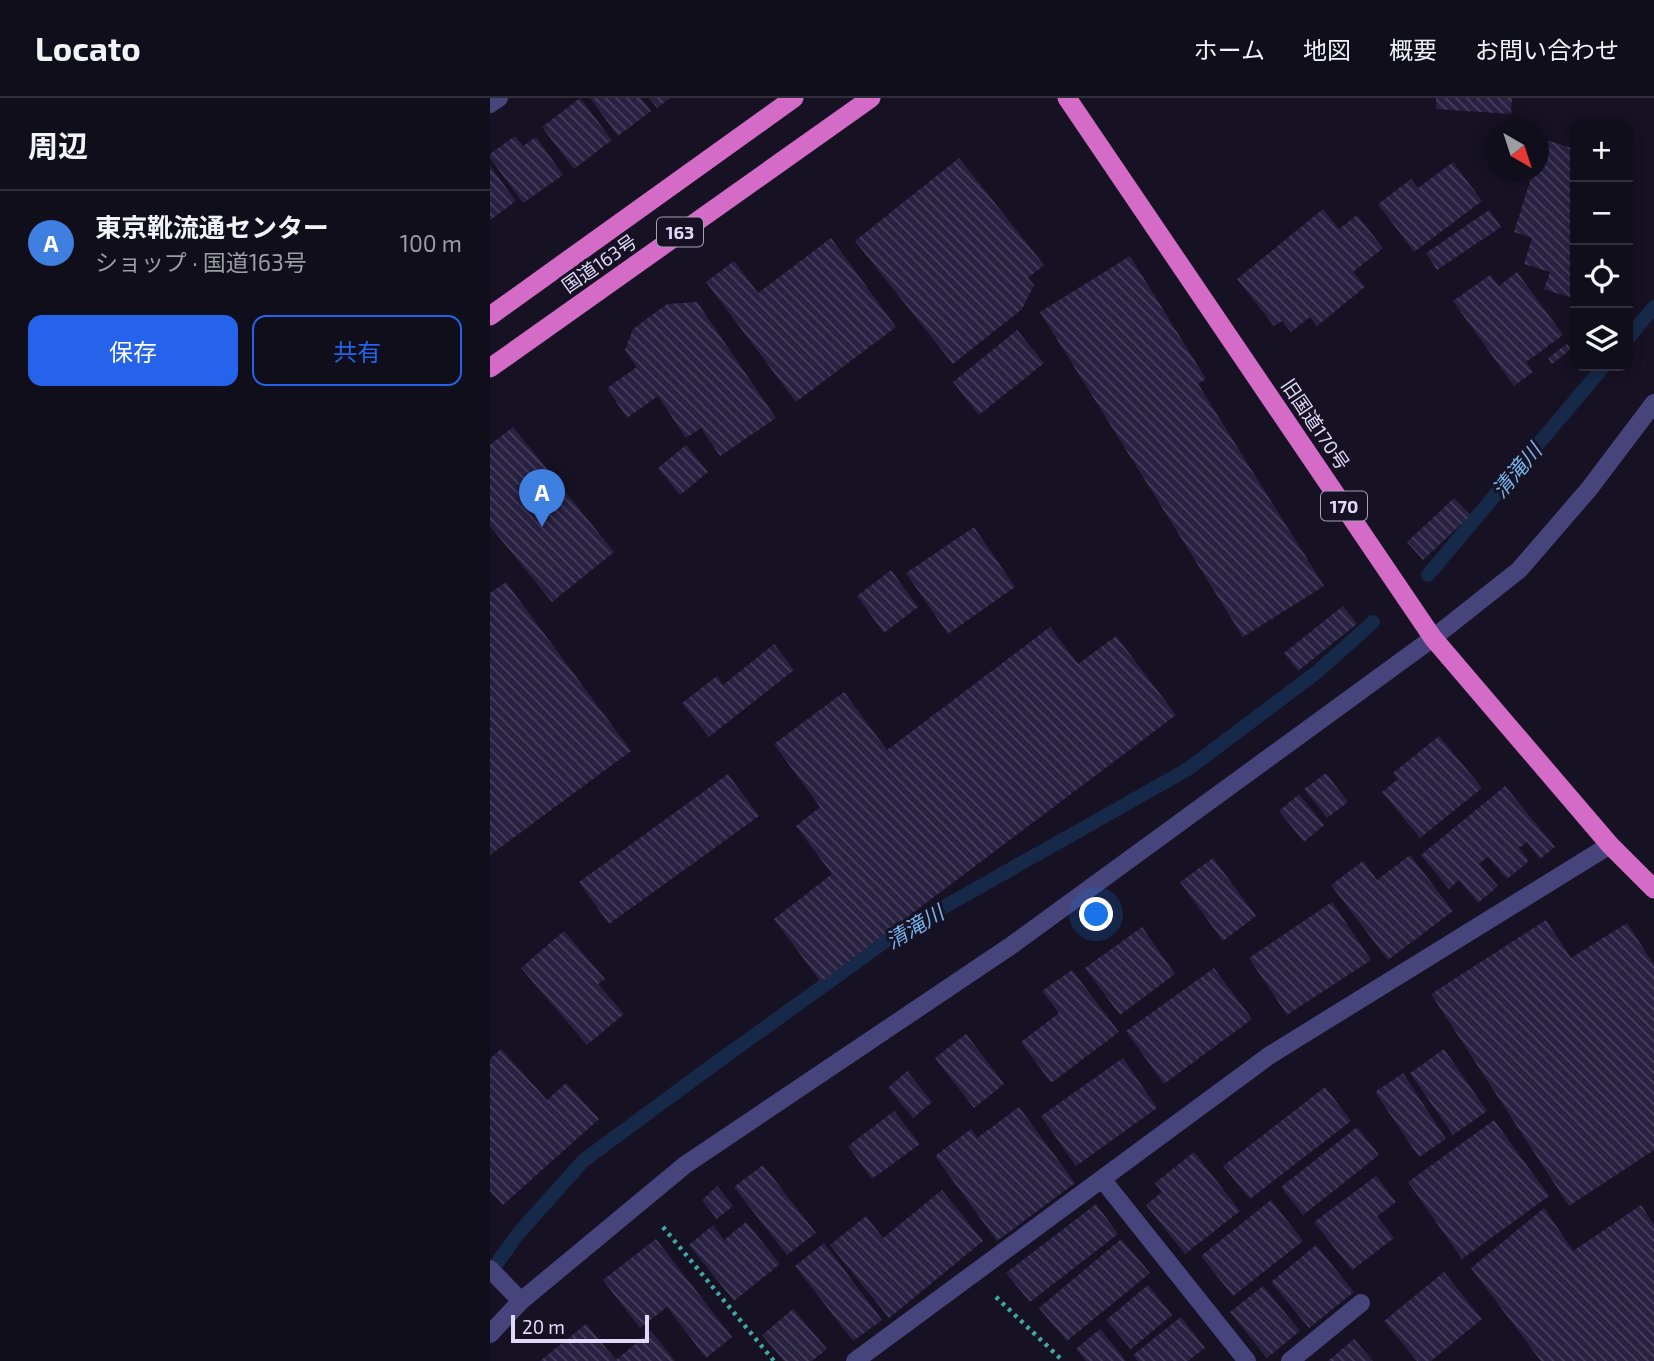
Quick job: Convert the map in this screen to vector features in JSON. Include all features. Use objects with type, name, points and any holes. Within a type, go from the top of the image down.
[{"type":"highway","name":"国道163号","points":[[490,316],[794,98]]},
{"type":"highway","name":"国道163号","points":[[490,368],[871,98]]},
{"type":"highway","name":"旧国道170号","points":[[1067,98],[1433,638],[1610,845],[1654,889]]},
{"type":"street","points":[[490,104],[499,98]]},
{"type":"street","points":[[490,1334],[517,1297],[685,1165],[1013,945],[1433,638],[1519,570],[1589,489],[1654,402]]},
{"type":"street","points":[[855,1361],[1270,1055],[1610,845]]},
{"type":"street","points":[[1102,1179],[1247,1361]]},
{"type":"street","points":[[490,1269],[517,1297]]},
{"type":"street","points":[[1290,1361],[1361,1303]]},
{"type":"path","points":[[671,1237],[774,1361]]},
{"type":"path","points":[[973,1274],[1063,1361]]},
{"type":"building","points":[[580,98],[612,140],[574,169],[542,127]]},
{"type":"building","points":[[590,98],[641,98],[651,111],[618,136]]},
{"type":"building","points":[[649,98],[670,98],[657,108]]},
{"type":"building","points":[[1436,98],[1512,98],[1511,114],[1436,109]]},
{"type":"building","points":[[515,136],[523,146],[536,137],[563,175],[523,203],[490,158],[490,154]]},
{"type":"building","points":[[1549,141],[1570,147],[1570,297],[1544,289],[1550,272],[1524,264],[1532,238],[1514,232],[1530,182],[1549,182]]},
{"type":"building","points":[[959,158],[1044,265],[1028,278],[1034,285],[1022,309],[953,364],[855,241]]},
{"type":"building","points":[[1453,162],[1482,201],[1414,252],[1378,204],[1411,179],[1418,188]]},
{"type":"building","points":[[490,166],[516,201],[490,220]]},
{"type":"building","points":[[1323,209],[1339,229],[1357,215],[1383,248],[1353,272],[1365,287],[1317,326],[1310,317],[1291,332],[1282,321],[1274,326],[1237,279]]},
{"type":"building","points":[[1489,210],[1501,227],[1437,270],[1426,253]]},
{"type":"building","points":[[831,238],[896,327],[796,402],[706,282],[734,261],[758,293]]},
{"type":"building","points":[[1130,256],[1206,379],[1198,384],[1324,586],[1243,637],[1040,312]]},
{"type":"building","points":[[1517,272],[1563,335],[1526,362],[1533,372],[1514,386],[1453,301],[1490,275],[1499,286]]},
{"type":"building","points":[[697,302],[776,418],[720,456],[701,428],[686,438],[658,396],[627,418],[607,388],[637,367],[625,350],[633,329],[667,304]]},
{"type":"building","points":[[1017,330],[1044,363],[979,415],[953,382]]},
{"type":"building","points":[[1567,344],[1570,348],[1552,364],[1548,358]]},
{"type":"building","points":[[513,427],[614,552],[552,602],[490,526],[490,445]]},
{"type":"building","points":[[686,445],[708,472],[680,495],[658,468]]},
{"type":"building","points":[[1454,498],[1471,515],[1423,560],[1407,542]]},
{"type":"building","points":[[974,527],[1015,587],[948,634],[906,573]]},
{"type":"building","points":[[891,570],[918,607],[884,633],[857,596]]},
{"type":"building","points":[[506,582],[631,751],[490,855],[490,593]]},
{"type":"building","points":[[1343,606],[1357,624],[1298,671],[1284,653]]},
{"type":"building","points":[[1050,627],[1078,664],[1116,636],[1176,715],[821,982],[774,919],[832,874],[796,826],[820,807],[774,744],[844,692],[887,750]]},
{"type":"building","points":[[774,644],[794,670],[709,737],[682,703],[717,676],[723,685]]},
{"type":"building","points":[[1439,736],[1482,788],[1420,838],[1382,792],[1398,779],[1393,773]]},
{"type":"building","points":[[1326,773],[1348,802],[1327,818],[1304,789]]},
{"type":"building","points":[[728,774],[759,816],[609,924],[579,882]]},
{"type":"building","points":[[1505,786],[1555,847],[1540,859],[1527,842],[1519,848],[1529,861],[1507,879],[1488,857],[1479,864],[1498,886],[1478,903],[1459,880],[1449,889],[1421,855]]},
{"type":"building","points":[[1299,794],[1324,825],[1304,842],[1279,811]]},
{"type":"building","points":[[1410,855],[1453,911],[1388,960],[1331,885],[1363,861],[1377,880]]},
{"type":"building","points":[[1213,858],[1256,916],[1223,941],[1180,882]]},
{"type":"building","points":[[1332,902],[1371,960],[1287,1015],[1249,958]]},
{"type":"building","points":[[1546,920],[1571,958],[1627,923],[1654,965],[1654,1150],[1569,1206],[1431,994]]},
{"type":"building","points":[[1142,927],[1175,974],[1120,1015],[1085,968]]},
{"type":"building","points":[[564,931],[605,979],[598,984],[624,1014],[587,1045],[521,968]]},
{"type":"building","points":[[1214,968],[1252,1019],[1164,1084],[1126,1031]]},
{"type":"building","points":[[1072,970],[1119,1032],[1051,1083],[1021,1042],[1059,1013],[1042,991]]},
{"type":"building","points":[[966,1034],[1004,1084],[974,1108],[935,1058]]},
{"type":"building","points":[[501,1049],[547,1100],[566,1083],[599,1119],[503,1205],[490,1191],[490,1059]]},
{"type":"building","points":[[1444,1049],[1487,1111],[1453,1135],[1410,1073]]},
{"type":"building","points":[[1123,1058],[1157,1108],[1076,1166],[1041,1116]]},
{"type":"building","points":[[907,1071],[932,1102],[913,1118],[888,1088]]},
{"type":"building","points":[[1403,1073],[1446,1139],[1419,1157],[1375,1092]]},
{"type":"building","points":[[1325,1087],[1351,1121],[1250,1199],[1223,1166]]},
{"type":"building","points":[[1019,1107],[1075,1183],[997,1241],[935,1156],[971,1129],[977,1138]]},
{"type":"building","points":[[894,1111],[920,1144],[872,1179],[848,1146]]},
{"type":"building","points":[[1494,1120],[1549,1196],[1462,1259],[1408,1182]]},
{"type":"building","points":[[1357,1127],[1379,1155],[1303,1215],[1281,1187]]},
{"type":"building","points":[[1194,1152],[1240,1211],[1185,1254],[1146,1205],[1162,1192],[1155,1183]]},
{"type":"building","points":[[763,1165],[816,1233],[787,1255],[734,1187]]},
{"type":"building","points":[[1376,1176],[1396,1202],[1377,1216],[1394,1238],[1352,1270],[1314,1222]]},
{"type":"building","points":[[717,1186],[733,1206],[717,1219],[702,1200]]},
{"type":"building","points":[[942,1190],[983,1241],[889,1318],[830,1245],[866,1216],[883,1238]]},
{"type":"building","points":[[1271,1200],[1303,1241],[1233,1296],[1201,1256]]},
{"type":"building","points":[[1096,1204],[1118,1234],[1030,1302],[1006,1273]]},
{"type":"building","points":[[1641,1205],[1654,1225],[1654,1361],[1541,1361],[1471,1268],[1544,1208],[1573,1251]]},
{"type":"building","points":[[746,1222],[780,1264],[734,1301],[689,1245],[713,1225],[724,1240]]},
{"type":"building","points":[[656,1239],[732,1337],[706,1358],[667,1307],[640,1328],[603,1280]]},
{"type":"building","points":[[1121,1239],[1150,1273],[1067,1341],[1039,1308]]},
{"type":"building","points":[[824,1243],[882,1320],[853,1341],[795,1266]]},
{"type":"building","points":[[1316,1245],[1354,1292],[1309,1328],[1271,1282]]},
{"type":"building","points":[[1444,1272],[1482,1319],[1431,1361],[1417,1361],[1384,1321]]},
{"type":"building","points":[[1148,1285],[1172,1315],[1131,1349],[1106,1320]]},
{"type":"building","points":[[1263,1286],[1300,1331],[1267,1358],[1230,1312]]},
{"type":"building","points":[[793,1309],[827,1349],[812,1361],[784,1361],[762,1335]]},
{"type":"building","points":[[1181,1317],[1205,1348],[1188,1361],[1138,1361],[1133,1355]]},
{"type":"building","points":[[586,1324],[616,1360],[651,1331],[675,1361],[540,1361]]},
{"type":"building","points":[[1100,1329],[1126,1361],[1086,1361],[1076,1349]]},
{"type":"building","points":[[1354,1339],[1373,1361],[1328,1361]]},
{"type":"waterway","name":"清滝川","points":[[1633,332],[1654,307]]},
{"type":"waterway","name":"清滝川","points":[[1428,575],[1600,371]]},
{"type":"waterway","name":"清滝川","points":[[490,1273],[517,1235],[583,1161],[698,1076],[891,937],[1188,769],[1317,672],[1373,622]]},
{"type":"place","name":"東京靴流通センター","points":[[542,527]]}]
